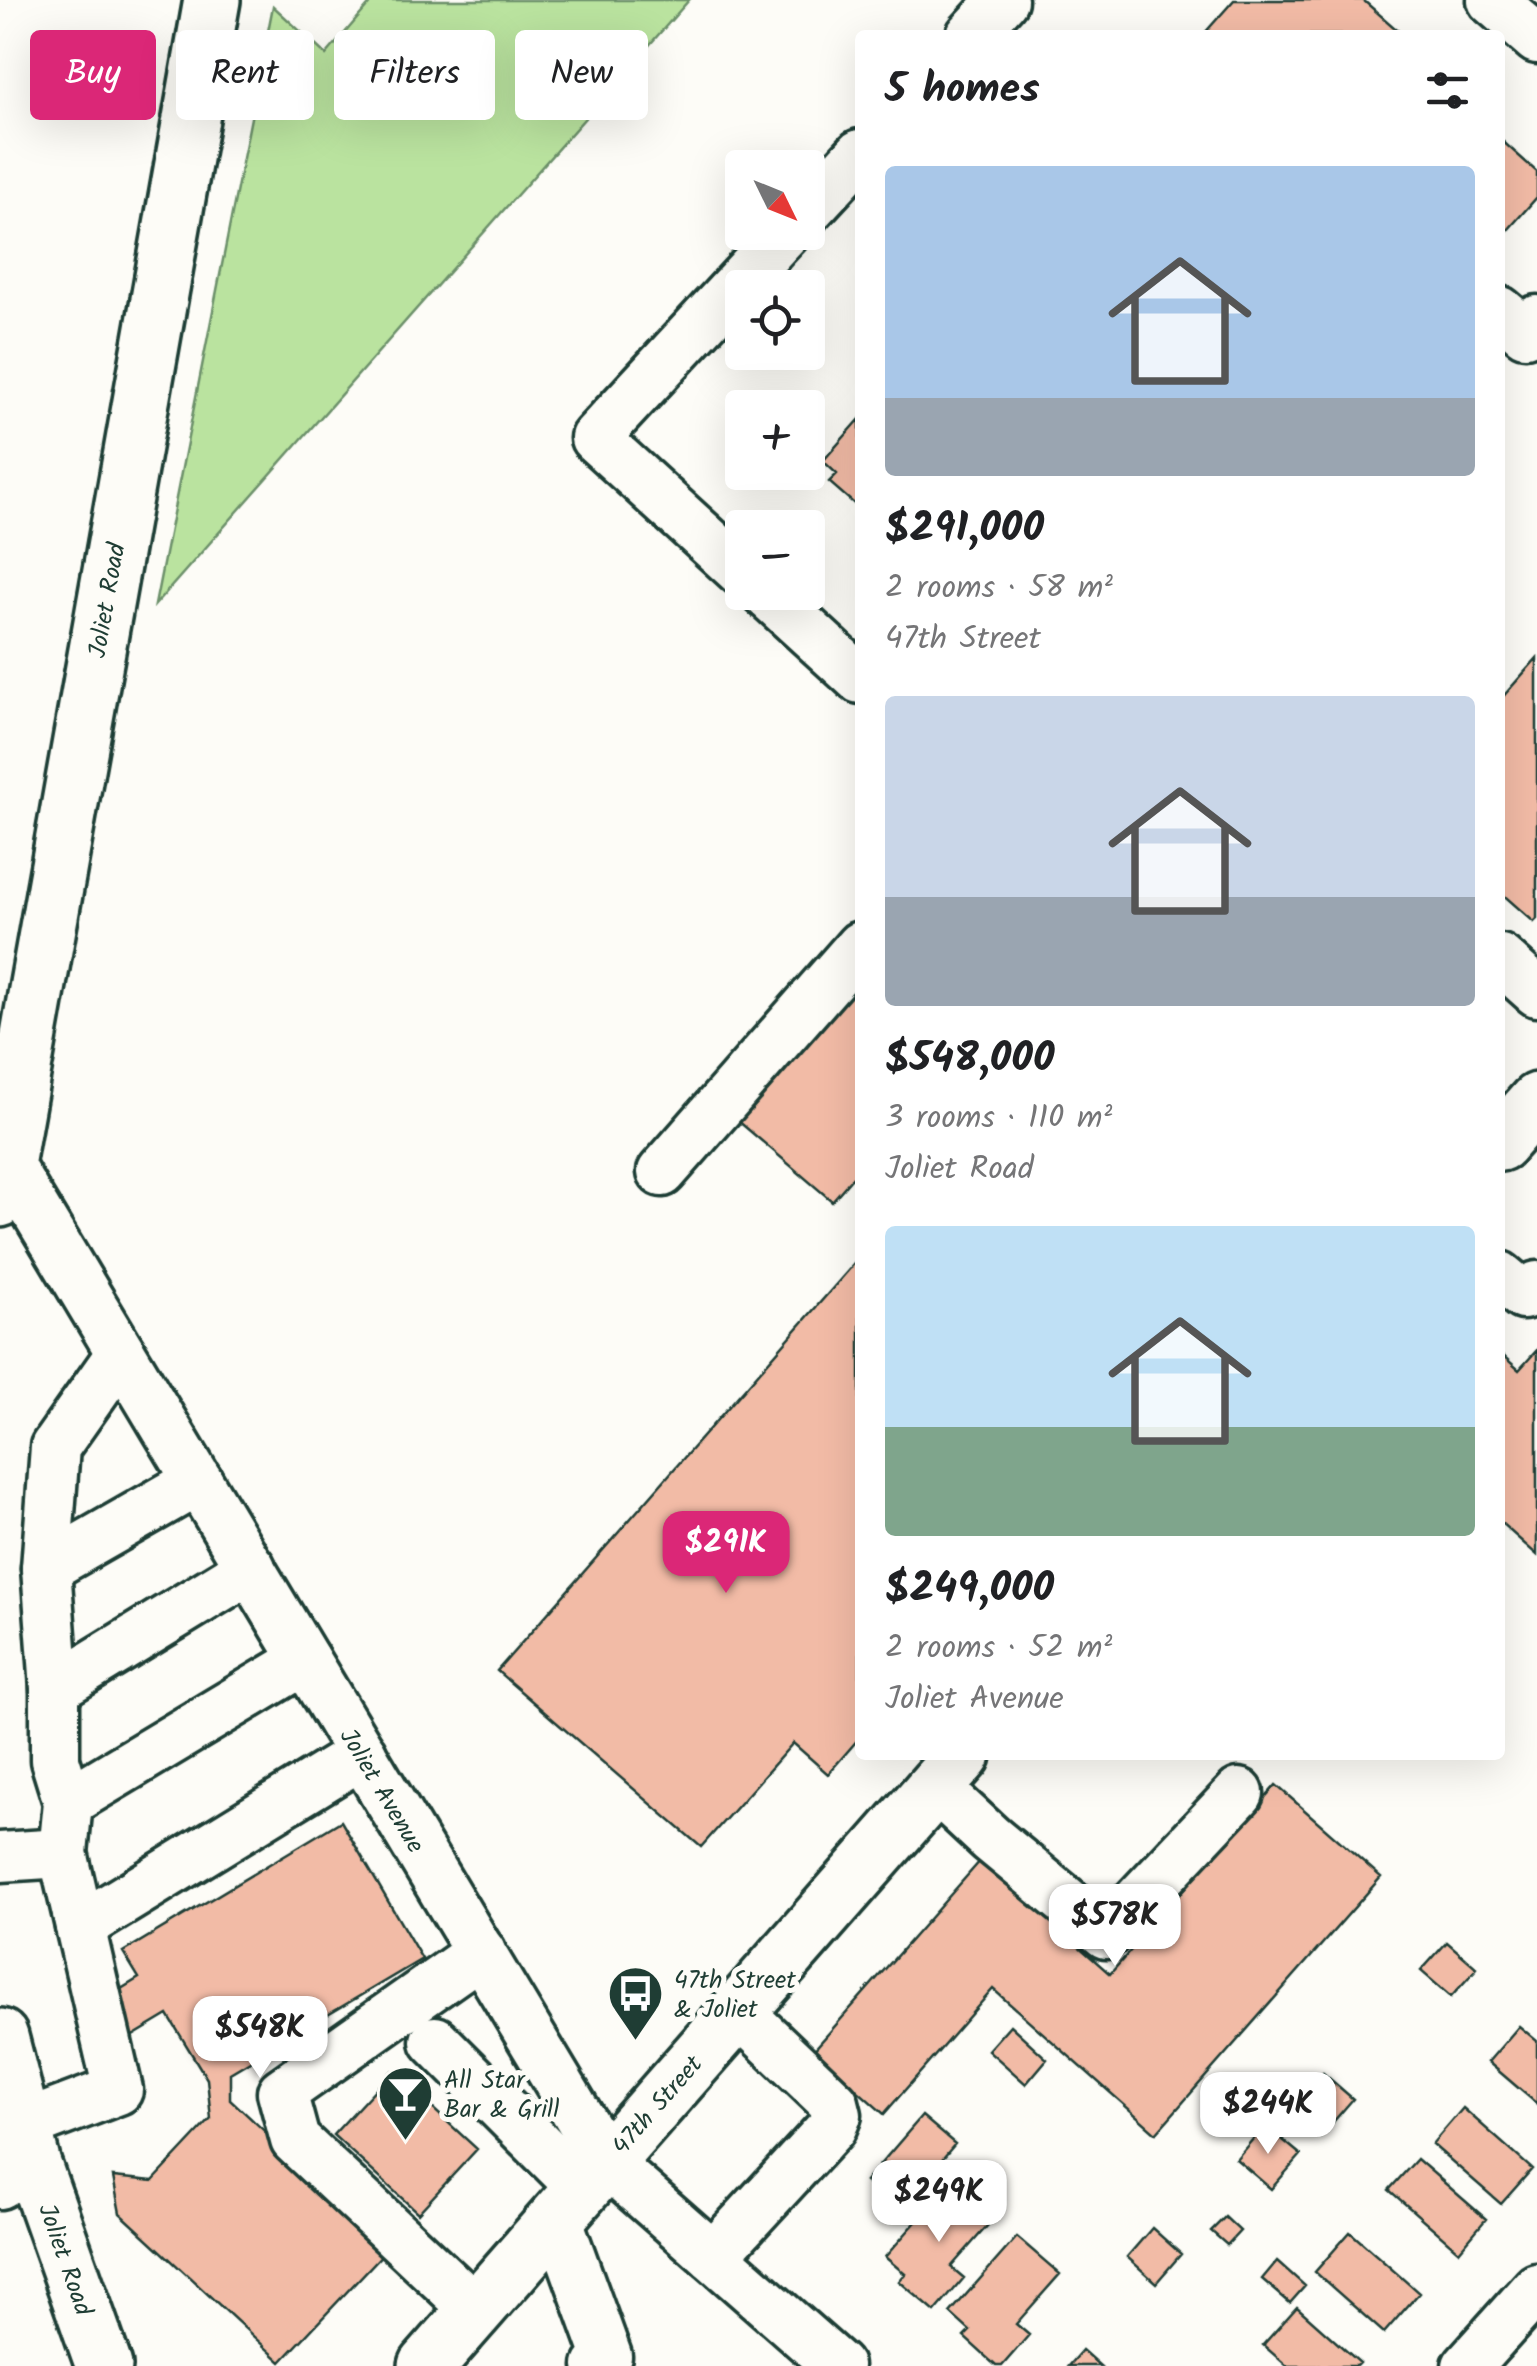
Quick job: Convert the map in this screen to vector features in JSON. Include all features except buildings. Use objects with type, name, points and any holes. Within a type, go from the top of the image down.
[{"type":"main road","name":"Joliet Road","points":[[2,1170],[212,0]]},
{"type":"main road","points":[[1505,1137],[1537,1101]]},
{"type":"main road","name":"47th Street","points":[[427,2366],[949,1771]]},
{"type":"main road","name":"Joliet Road","points":[[0,2038],[18,2158],[104,2366]]},
{"type":"street","points":[[975,30],[1003,0]]},
{"type":"street","points":[[1492,0],[1537,38]]},
{"type":"street","points":[[825,192],[855,159]]},
{"type":"street","points":[[725,557],[595,438],[769,250]]},
{"type":"street","points":[[1505,315],[1524,332],[1537,320]]},
{"type":"street","points":[[785,610],[855,674]]},
{"type":"street","points":[[662,1172],[855,952]]},
{"type":"street","points":[[1505,964],[1537,992]]},
{"type":"street","name":"Joliet Avenue","points":[[2,1170],[121,1353],[482,1952],[582,2190],[713,2256],[838,2366]]},
{"type":"street","points":[[1505,1280],[1522,1295],[1537,1286]]},
{"type":"street","points":[[18,2158],[118,2090],[63,1853],[68,1802],[55,1760],[55,1688],[46,1568],[55,1447],[121,1353]]},
{"type":"street","points":[[46,1568],[198,1481]]},
{"type":"street","points":[[55,1688],[250,1568]]},
{"type":"street","points":[[68,1802],[305,1660]]},
{"type":"street","points":[[80,1928],[362,1754]]},
{"type":"street","points":[[949,1771],[1006,1852],[1106,1934],[1239,1794]]},
{"type":"street","points":[[0,1858],[63,1853]]},
{"type":"street","points":[[476,2310],[295,2140],[282,2092],[482,1952]]},
{"type":"street","points":[[713,2256],[832,2127],[837,2115],[834,2103],[738,2011]]},
{"type":"street","points":[[435,2041],[582,2190],[608,2363]]},
{"type":"street","points":[[1468,2366],[1537,2288]]},
{"type":"green space","points":[[373,0],[689,0],[648,46],[648,30],[515,30],[515,120],[583,120],[155,605],[251,120],[314,120],[314,44],[326,55],[334,46],[334,120],[495,120],[495,30],[347,30]]},
{"type":"green space","points":[[273,6],[299,30],[268,30]]},
{"type":"place","name":"47th Street & Joliet","points":[[635,2042]]},
{"type":"place","name":"All Star Bar & Grill","points":[[405,2142]]}]
